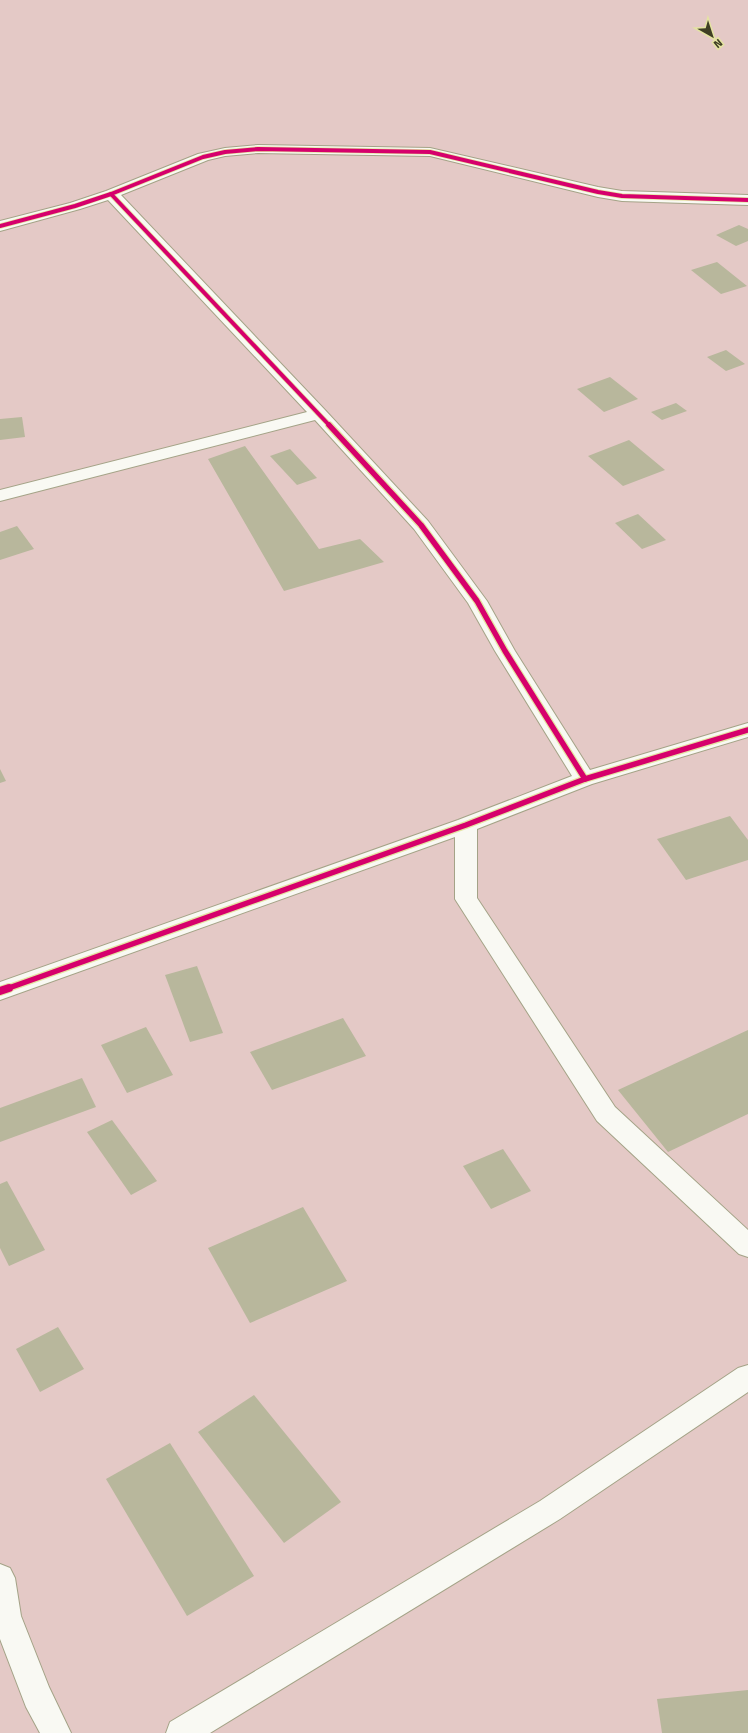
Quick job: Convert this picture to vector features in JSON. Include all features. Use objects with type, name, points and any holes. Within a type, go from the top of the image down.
[{"type":"street","points":[[0,226],[75,206],[112,194],[202,157],[225,152],[258,149],[430,152],[622,196],[748,200]]},
{"type":"street","points":[[112,194],[319,414],[420,525],[477,601],[505,651],[585,779]]},
{"type":"street","points":[[0,496],[319,414]]},
{"type":"street","points":[[0,991],[466,825],[585,779],[748,730]]},
{"type":"street","points":[[466,825],[466,899],[606,1114],[748,1246]]},
{"type":"street","points":[[181,1733],[550,1510],[748,1377]]},
{"type":"street","points":[[0,1578],[6,1616],[37,1696],[56,1733]]},
{"type":"shaded area","points":[[0,0],[748,0],[748,1733],[0,1733]]},
{"type":"building","points":[[739,225],[748,229],[748,241],[736,246],[716,235]]},
{"type":"building","points":[[717,262],[747,286],[721,294],[691,270]]},
{"type":"building","points":[[726,350],[745,364],[726,371],[707,357]]},
{"type":"building","points":[[610,377],[638,399],[604,412],[577,389]]},
{"type":"building","points":[[676,403],[687,411],[662,420],[651,412]]},
{"type":"building","points":[[22,417],[25,437],[0,440],[0,419]]},
{"type":"building","points":[[629,440],[665,470],[623,486],[588,456]]},
{"type":"building","points":[[245,446],[319,549],[360,539],[384,562],[284,591],[208,459]]},
{"type":"building","points":[[290,449],[317,478],[297,485],[270,456]]},
{"type":"building","points":[[638,514],[666,540],[642,549],[615,523]]},
{"type":"building","points":[[17,526],[34,549],[0,560],[0,532]]},
{"type":"building","points":[[0,769],[6,781],[0,783]]},
{"type":"building","points":[[730,816],[748,840],[748,860],[686,880],[657,839]]},
{"type":"building","points":[[197,966],[223,1033],[190,1042],[165,975]]},
{"type":"building","points":[[343,1018],[366,1056],[272,1090],[250,1052]]},
{"type":"building","points":[[146,1027],[173,1075],[127,1093],[101,1045]]},
{"type":"building","points":[[748,1030],[748,1114],[668,1152],[618,1090]]},
{"type":"building","points":[[82,1078],[96,1107],[0,1142],[0,1108]]},
{"type":"building","points":[[112,1120],[157,1181],[131,1195],[87,1132]]},
{"type":"building","points":[[503,1149],[531,1191],[491,1209],[463,1166]]},
{"type":"building","points":[[7,1181],[45,1250],[9,1266],[0,1248],[0,1184]]},
{"type":"building","points":[[303,1207],[347,1281],[250,1323],[208,1248]]},
{"type":"building","points":[[58,1327],[84,1369],[40,1392],[16,1349]]},
{"type":"building","points":[[254,1395],[341,1502],[284,1543],[198,1432]]},
{"type":"building","points":[[170,1443],[254,1576],[187,1616],[106,1479]]},
{"type":"building","points":[[748,1690],[748,1733],[662,1733],[657,1699]]},
{"type":"cycle path","points":[[0,226],[75,206],[111,194],[203,157],[225,152],[258,149],[430,152],[452,156],[598,192],[622,196],[748,200]]},
{"type":"cycle path","points":[[111,194],[319,414],[421,525],[477,601],[505,651],[585,779]]},
{"type":"cycle path","points":[[0,991],[466,825],[585,779],[748,730]]}]
